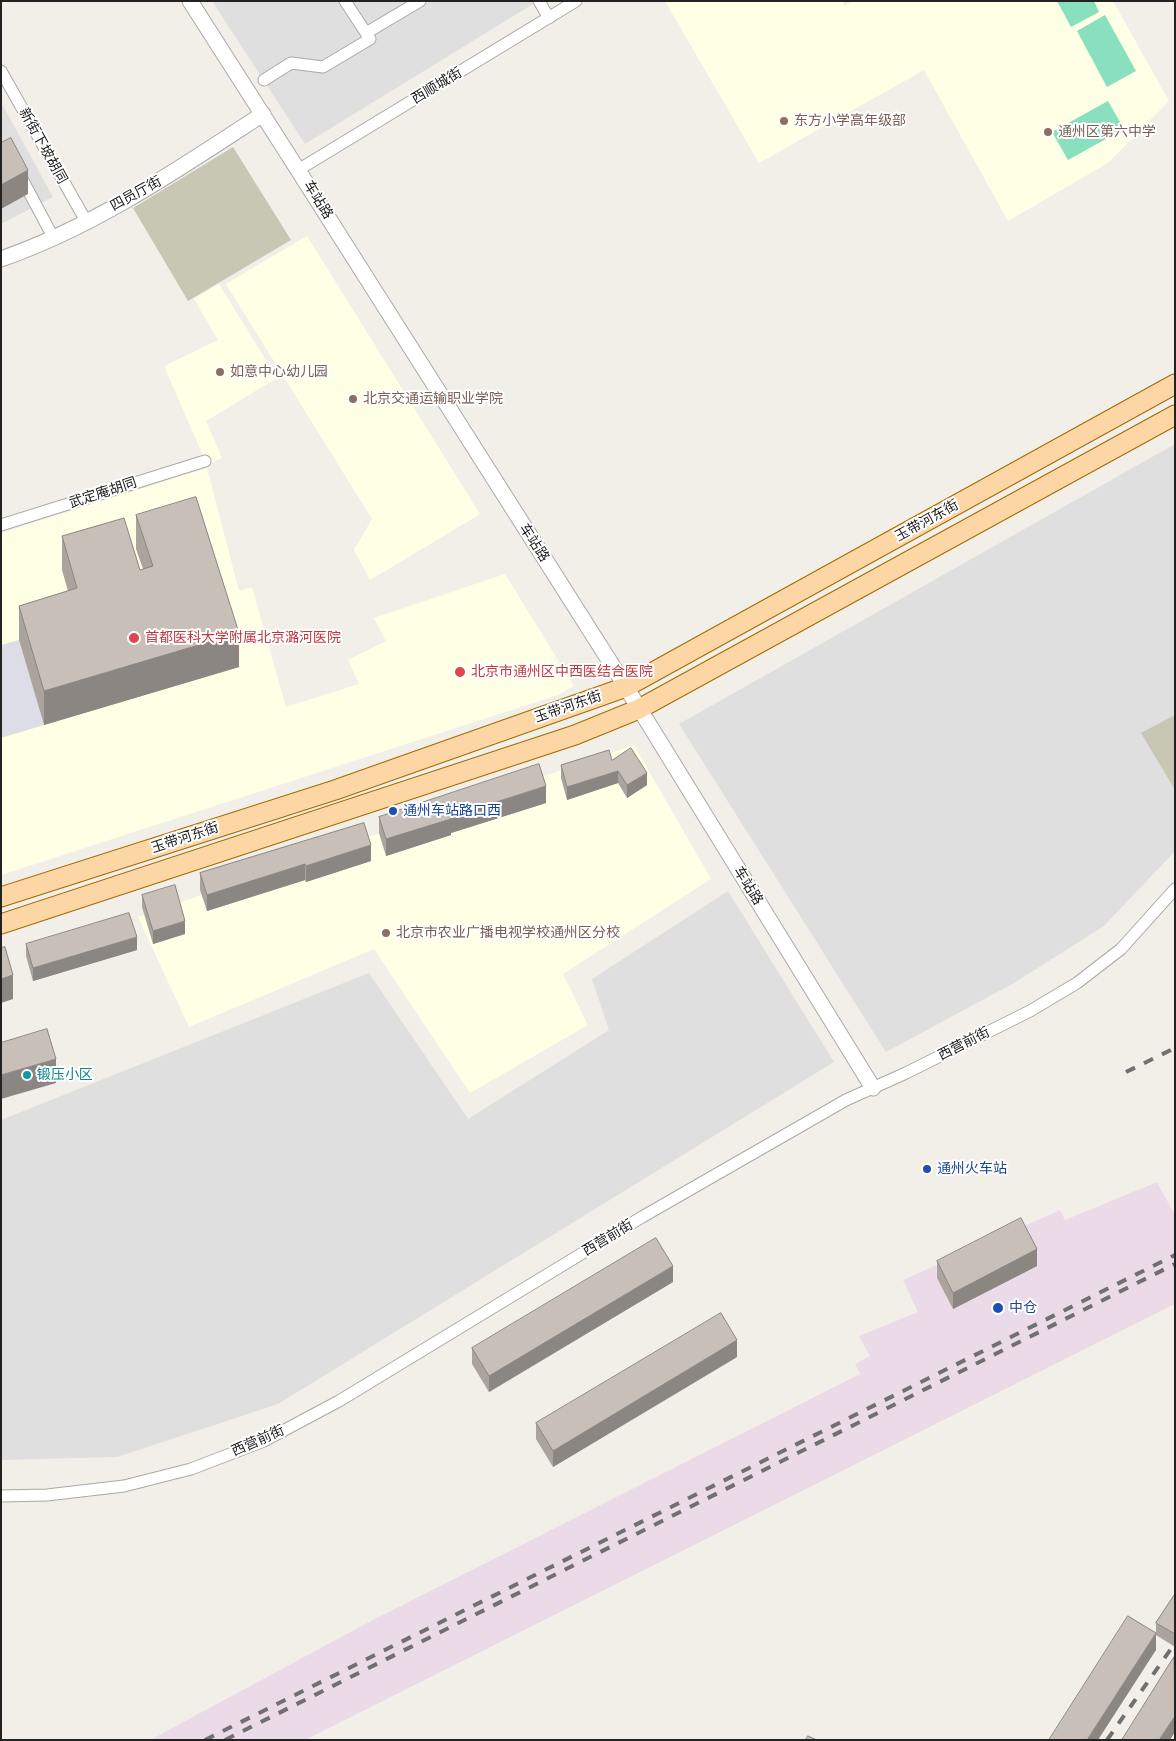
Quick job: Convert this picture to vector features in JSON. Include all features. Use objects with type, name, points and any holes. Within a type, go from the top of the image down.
[{"type":"main road","name":"玉带河东街","points":[[1,897],[335,790],[626,687],[1175,384]]},
{"type":"main road","name":"玉带河东街","points":[[1,924],[574,735],[640,710],[1175,415]]},
{"type":"street","name":"车站路","points":[[190,1],[626,687],[872,1088]]},
{"type":"street","points":[[264,80],[290,63],[323,67],[370,39],[345,1]]},
{"type":"street","points":[[366,34],[420,1]]},
{"type":"street","points":[[539,1],[549,18]]},
{"type":"street","name":"西顺城街","points":[[298,170],[576,1]]},
{"type":"street","name":"新街下坡胡同","points":[[1,71],[86,222]]},
{"type":"street","name":"四员厅街","points":[[1,259],[86,222],[158,183],[263,114]]},
{"type":"street","points":[[17,169],[53,237]]},
{"type":"street","name":"武定庵胡同","points":[[1,525],[205,461]]},
{"type":"street","name":"西营前街","points":[[1,1496],[47,1495],[124,1486],[191,1469],[264,1441],[339,1401],[642,1217],[846,1100],[906,1074],[1030,1011],[1078,983],[1121,949],[1175,889]]},
{"type":"shaded area","points":[[212,1],[538,1],[305,144]]},
{"type":"shaded area","name":"通州区第六中学","points":[[665,1],[842,1],[845,6],[853,1],[1113,1],[1169,101],[1108,163],[1008,221],[924,70],[759,163]]},
{"type":"shaded area","points":[[1,102],[53,197],[1,224]]},
{"type":"shaded area","points":[[233,147],[291,240],[188,301],[133,208]]},
{"type":"shaded area","name":"北京交通运输职业学院","points":[[307,236],[480,514],[370,580],[354,550],[372,519],[226,284]]},
{"type":"shaded area","name":"如意中心幼儿园","points":[[219,284],[277,378],[206,421],[222,458],[207,465],[164,366],[218,340],[194,299]]},
{"type":"shaded area","points":[[1175,444],[1175,851],[1104,926],[1014,983],[886,1052],[679,724]]},
{"type":"shaded area","name":"首都医科大学附属北京潞河医院","points":[[207,468],[239,591],[252,587],[286,707],[359,684],[348,660],[386,641],[374,618],[505,574],[574,686],[558,695],[1,875],[1,533]]},
{"type":"shaded area","points":[[19,640],[44,725],[1,738],[1,645]]},
{"type":"shaded area","points":[[1175,715],[1175,790],[1141,733]]},
{"type":"shaded area","name":"北京市农业广播电视学校通州区分校","points":[[634,745],[711,879],[563,974],[588,1025],[470,1093],[374,949],[189,1027],[138,917]]},
{"type":"shaded area","points":[[728,891],[834,1062],[278,1404],[117,1457],[1,1460],[1,1120],[369,973],[468,1119],[609,1030],[592,979]]},
{"type":"shaded area","points":[[1157,1182],[1175,1215],[1175,1304],[305,1740],[150,1740],[369,1622],[860,1374],[855,1364],[870,1356],[859,1336],[918,1312],[903,1280],[1060,1210],[1065,1220]]},
{"type":"green space","points":[[1057,1],[1094,1],[1099,12],[1071,27]]},
{"type":"green space","points":[[1105,15],[1136,71],[1107,87],[1077,31]]},
{"type":"green space","points":[[1108,101],[1124,129],[1068,160],[1052,132]]},
{"type":"building","points":[[11,138],[28,170],[1,185],[1,143]]},
{"type":"building","points":[[196,497],[239,633],[44,691],[19,606],[77,588],[62,536],[124,518],[140,570],[153,566],[136,515]]},
{"type":"building","points":[[631,748],[647,773],[627,785],[618,771],[567,787],[561,765],[609,750],[612,760]]},
{"type":"building","points":[[539,764],[546,786],[386,839],[379,817]]},
{"type":"building","points":[[364,823],[371,845],[207,895],[200,873]]},
{"type":"building","points":[[175,885],[185,921],[153,931],[142,895]]},
{"type":"building","points":[[129,913],[137,937],[33,968],[26,944]]},
{"type":"building","points":[[5,947],[13,975],[1,979],[1,948]]},
{"type":"building","points":[[47,1029],[56,1059],[1,1075],[1,1043]]},
{"type":"building","points":[[1021,1218],[1037,1249],[953,1293],[937,1261]]},
{"type":"building","points":[[656,1238],[673,1266],[489,1376],[472,1348]]},
{"type":"building","points":[[721,1313],[737,1340],[553,1451],[536,1423]]},
{"type":"building","points":[[1175,1594],[1175,1634],[1156,1623]]},
{"type":"building","points":[[1128,1616],[1156,1633],[1087,1740],[1049,1740]]},
{"type":"building","points":[[1174,1657],[1175,1716],[1159,1740],[1122,1740]]},
{"type":"building","points":[[808,1736],[817,1740],[806,1740]]},
{"type":"railway","points":[[1126,1072],[1175,1048]]},
{"type":"railway","points":[[205,1740],[1175,1255]]},
{"type":"railway","points":[[225,1740],[1175,1264]]},
{"type":"railway","points":[[1107,1740],[1173,1646]]},
{"type":"place","name":"东方小学高年级部","points":[[784,121]]},
{"type":"place","name":"通州区第六中学","points":[[1048,132]]},
{"type":"place","name":"如意中心幼儿园","points":[[220,372]]},
{"type":"place","name":"北京交通运输职业学院","points":[[353,399]]},
{"type":"place","name":"首都医科大学附属北京潞河医院","points":[[134,638]]},
{"type":"place","name":"北京市通州区中西医结合医院","points":[[460,672]]},
{"type":"place","name":"通州车站路口西","points":[[393,811]]},
{"type":"place","name":"北京市农业广播电视学校通州区分校","points":[[386,933]]},
{"type":"place","name":"锻压小区","points":[[27,1075]]},
{"type":"place","name":"通州火车站","points":[[927,1169]]},
{"type":"place","name":"中仓","points":[[998,1308]]}]
